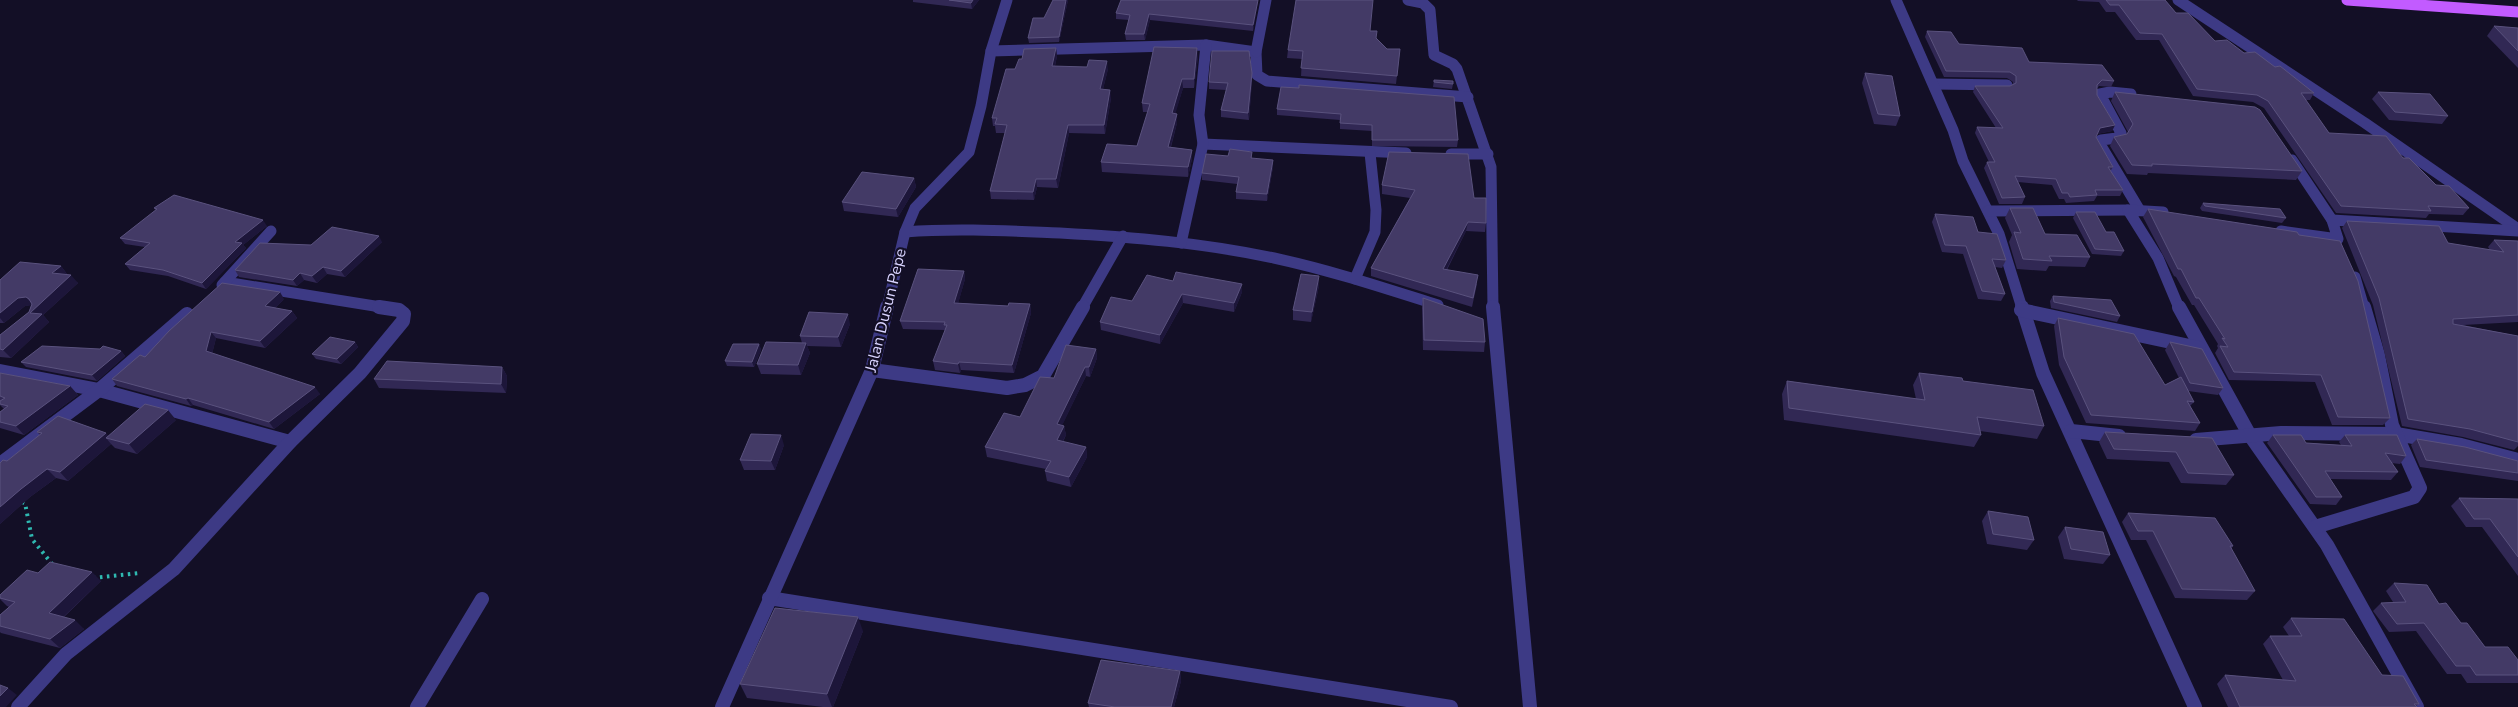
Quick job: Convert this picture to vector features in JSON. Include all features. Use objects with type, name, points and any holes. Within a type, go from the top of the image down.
[{"type":"main road","points":[[2347,0],[2518,12]]},
{"type":"street","name":"Jalan Dusun Pepe","points":[[722,707],[872,370],[905,232],[915,208],[969,152],[981,106],[991,50],[1007,0]]},
{"type":"street","points":[[1266,0],[1256,52],[1257,75],[1267,81],[1468,97]]},
{"type":"street","points":[[1408,0],[1423,3],[1430,10],[1434,55],[1453,64],[1468,97],[1491,168],[1489,321],[1530,707]]},
{"type":"street","points":[[1896,0],[1954,130],[1963,162],[1999,234],[2021,310],[2043,373],[2195,707]]},
{"type":"street","points":[[2178,0],[2364,123],[2518,230]]},
{"type":"street","points":[[991,50],[1206,45],[1256,52]]},
{"type":"street","points":[[1181,243],[1203,144],[1199,115],[1206,45]]},
{"type":"street","points":[[1934,84],[2007,85]]},
{"type":"street","points":[[2139,95],[2110,92],[2100,94],[2121,133],[2117,138],[2101,140],[2100,144],[2158,258],[2180,311],[2199,348],[2249,434],[2327,544],[2417,707]]},
{"type":"street","points":[[1203,144],[1370,153],[1419,153]]},
{"type":"street","points":[[2286,151],[2332,220],[2338,239],[2359,286],[2378,355],[2387,406],[2396,434],[2420,488],[2414,497],[2315,527]]},
{"type":"street","points":[[1355,279],[1375,232],[1377,220],[1370,153]]},
{"type":"street","points":[[1439,154],[1488,154]]},
{"type":"street","points":[[1988,211],[2134,210],[2177,214]]},
{"type":"street","points":[[2332,220],[2518,230]]},
{"type":"street","points":[[905,232],[941,229],[1123,236],[1181,243],[1274,258],[1355,279],[1447,308]]},
{"type":"street","points":[[2266,229],[2338,239]]},
{"type":"street","points":[[210,295],[225,282],[270,231]]},
{"type":"street","points":[[872,370],[1007,388],[1025,385],[1043,376],[1123,236]]},
{"type":"street","points":[[18,707],[66,654],[174,569],[290,442],[360,373],[403,321],[404,314],[399,310],[225,282]]},
{"type":"street","points":[[0,464],[99,390],[196,307]]},
{"type":"street","points":[[2021,310],[2199,348]]},
{"type":"street","points":[[0,372],[99,390],[290,442]]},
{"type":"street","points":[[2071,432],[2137,437]]},
{"type":"street","points":[[2183,440],[2227,439],[2233,436],[2249,434],[2396,434],[2461,445],[2518,460]]},
{"type":"street","points":[[769,598],[1451,707]]},
{"type":"street","points":[[417,707],[482,599]]},
{"type":"path","points":[[16,500],[25,503],[32,539],[51,563],[59,566]]},
{"type":"path","points":[[89,578],[174,569]]},
{"type":"building","points":[[949,0],[973,0],[971,3]]},
{"type":"building","points":[[1053,0],[1066,0],[1059,37],[1028,38],[1033,18],[1044,18]]},
{"type":"building","points":[[1121,0],[1258,0],[1253,25],[1149,14],[1144,34],[1125,34],[1130,15],[1116,13]]},
{"type":"building","points":[[1296,0],[1373,0],[1370,31],[1377,31],[1376,38],[1387,49],[1400,49],[1397,76],[1301,68],[1303,51],[1288,50]]},
{"type":"building","points":[[2106,0],[2165,0],[2176,13],[2188,13],[2215,41],[2227,40],[2244,53],[2255,52],[2275,67],[2280,66],[2314,93],[2301,93],[2329,133],[2386,136],[2403,158],[2409,158],[2436,185],[2449,186],[2469,208],[2428,206],[2431,211],[2341,206],[2268,101],[2257,95],[2197,89],[2162,34],[2140,33],[2119,5],[2110,5]]},
{"type":"building","points":[[2494,26],[2518,28],[2518,51]]},
{"type":"building","points":[[1927,31],[1951,32],[1959,44],[2022,48],[2029,62],[2102,65],[2114,81],[2102,80],[2097,85],[2097,95],[2115,125],[2100,128],[2096,137],[2113,167],[2108,167],[2123,190],[2095,190],[2097,195],[2070,197],[2068,193],[2062,193],[2056,179],[2015,176],[2025,197],[2002,198],[1987,162],[1995,162],[1977,127],[2003,128],[1975,86],[2010,86],[2016,83],[2016,76],[2010,72],[1946,71]]},
{"type":"building","points":[[1154,47],[1197,48],[1194,79],[1182,79],[1172,113],[1177,114],[1168,147],[1192,150],[1188,167],[1101,162],[1107,144],[1137,146],[1150,104],[1142,103]]},
{"type":"building","points":[[1056,48],[1052,66],[1087,67],[1089,60],[1107,61],[1100,89],[1110,90],[1104,125],[1068,125],[1056,179],[1036,179],[1033,192],[990,191],[1007,125],[995,124],[997,118],[992,118],[1006,69],[1015,69],[1019,59],[1022,59],[1024,49]]},
{"type":"building","points":[[1212,51],[1249,51],[1252,73],[1248,113],[1221,110],[1228,83],[1209,82]]},
{"type":"building","points":[[1865,73],[1892,76],[1900,116],[1878,114]]},
{"type":"building","points":[[1434,80],[1453,81],[1453,84],[1434,82]]},
{"type":"building","points":[[1299,85],[1454,97],[1458,140],[1372,140],[1372,125],[1340,123],[1341,114],[1277,109],[1281,87],[1299,88]]},
{"type":"building","points":[[2115,92],[2255,107],[2260,110],[2302,171],[2152,164],[2152,166],[2132,165],[2114,137],[2127,134],[2133,124]]},
{"type":"building","points":[[2378,92],[2430,94],[2448,116],[2395,112]]},
{"type":"building","points":[[1230,149],[1252,152],[1251,158],[1273,160],[1267,194],[1236,192],[1239,177],[1202,173],[1206,154],[1228,156]]},
{"type":"building","points":[[1389,152],[1468,154],[1474,198],[1486,198],[1486,223],[1468,222],[1443,269],[1478,275],[1473,298],[1371,268],[1415,190],[1382,185]]},
{"type":"building","points":[[862,172],[914,178],[896,209],[842,202]]},
{"type":"building","points":[[174,195],[263,220],[235,242],[242,243],[202,283],[163,270],[125,264],[150,243],[120,238],[157,209],[154,208]]},
{"type":"building","points":[[2203,203],[2280,209],[2286,218],[2205,206]]},
{"type":"building","points":[[2010,208],[2033,208],[2045,234],[2077,235],[2090,257],[2049,256],[2052,261],[2023,259],[2014,232],[2021,233]]},
{"type":"building","points":[[2148,209],[2297,232],[2299,235],[2340,241],[2358,281],[2390,418],[2338,417],[2321,375],[2234,372],[2220,346],[2228,347],[2222,338],[2225,339],[2199,298],[2196,298],[2181,269],[2178,269]]},
{"type":"building","points":[[2076,212],[2095,212],[2106,232],[2114,232],[2124,251],[2095,249]]},
{"type":"building","points":[[1935,214],[1973,217],[1978,232],[1997,234],[2006,260],[1992,259],[2005,294],[1982,291],[1966,246],[1945,245]]},
{"type":"building","points":[[2347,221],[2439,226],[2448,243],[2504,252],[2494,240],[2518,241],[2518,315],[2453,319],[2453,324],[2518,336],[2518,442],[2470,429],[2408,419],[2379,298]]},
{"type":"building","points":[[332,227],[379,236],[341,271],[323,267],[312,276],[300,273],[293,280],[235,270],[260,243],[311,245]]},
{"type":"building","points":[[20,262],[61,266],[52,273],[71,275],[30,313],[42,314],[3,350],[0,349],[0,335],[29,312],[32,304],[26,297],[18,298],[0,313],[0,280]]},
{"type":"building","points":[[918,269],[964,271],[954,303],[1008,306],[1009,303],[1030,304],[1012,365],[959,362],[958,364],[933,361],[947,325],[944,325],[945,322],[900,321]]},
{"type":"building","points":[[1176,272],[1242,284],[1234,303],[1182,294],[1160,335],[1100,322],[1111,297],[1132,301],[1147,275],[1173,281]]},
{"type":"building","points":[[1301,274],[1319,276],[1312,312],[1293,310]]},
{"type":"building","points":[[222,283],[280,292],[265,306],[292,311],[260,341],[211,332],[206,351],[315,387],[269,422],[188,398],[112,379],[140,355],[145,357],[169,331]]},
{"type":"building","points":[[2053,296],[2111,300],[2120,316],[2054,302]]},
{"type":"building","points":[[1423,298],[1483,319],[1485,342],[1424,340]]},
{"type":"building","points":[[809,312],[848,314],[838,337],[800,336]]},
{"type":"building","points":[[2058,318],[2134,334],[2165,385],[2181,377],[2194,402],[2187,401],[2200,423],[2091,415],[2064,357]]},
{"type":"building","points":[[330,337],[355,342],[337,359],[312,354]]},
{"type":"building","points":[[766,342],[806,343],[798,365],[757,364]]},
{"type":"building","points":[[2170,342],[2202,349],[2223,388],[2190,383]]},
{"type":"building","points":[[733,344],[759,344],[752,362],[725,361]]},
{"type":"building","points":[[1066,345],[1096,349],[1089,367],[1085,367],[1057,424],[1064,426],[1057,440],[1086,447],[1069,477],[1045,471],[1051,461],[985,447],[1004,413],[1020,417],[1040,377],[1054,378]]},
{"type":"building","points":[[42,346],[100,349],[103,346],[121,351],[92,375],[21,362]]},
{"type":"building","points":[[387,361],[502,367],[501,384],[374,379]]},
{"type":"building","points":[[0,373],[70,386],[16,426],[0,422],[0,412],[8,406],[0,404],[0,401],[5,398],[0,396]]},
{"type":"building","points":[[1919,373],[2033,390],[2044,426],[1977,417],[1981,435],[1789,408],[1787,381],[1925,400]]},
{"type":"building","points":[[145,404],[168,410],[129,444],[106,438]]},
{"type":"building","points":[[58,416],[106,433],[60,472],[47,469],[0,507],[0,463],[3,460],[7,461],[42,433],[37,432]]},
{"type":"building","points":[[2105,432],[2212,438],[2234,475],[2188,473],[2176,452],[2114,449]]},
{"type":"building","points":[[751,434],[781,435],[771,461],[740,460]]},
{"type":"building","points":[[2273,435],[2301,435],[2306,443],[2352,446],[2345,435],[2397,435],[2406,456],[2385,453],[2398,472],[2325,471],[2342,497],[2316,497]]},
{"type":"building","points":[[2417,439],[2465,447],[2518,461],[2518,473],[2426,460]]},
{"type":"building","points":[[2459,498],[2518,499],[2518,557],[2490,519],[2474,519]]},
{"type":"building","points":[[1988,511],[2028,517],[2034,540],[1993,534]]},
{"type":"building","points":[[2128,513],[2215,518],[2233,546],[2230,546],[2255,591],[2182,589],[2153,531],[2138,531]]},
{"type":"building","points":[[2065,527],[2103,532],[2110,555],[2071,549]]},
{"type":"building","points":[[50,562],[92,572],[49,613],[75,620],[50,639],[0,626],[0,615],[15,602],[0,598],[0,595],[27,570],[38,573]]},
{"type":"building","points":[[2394,583],[2427,585],[2439,604],[2446,603],[2461,623],[2467,623],[2485,647],[2508,647],[2518,660],[2518,675],[2476,675],[2470,666],[2456,666],[2424,623],[2397,624],[2381,603],[2406,602]]},
{"type":"building","points":[[775,608],[858,617],[827,694],[740,684]]},
{"type":"building","points":[[2291,618],[2344,619],[2382,675],[2403,676],[2419,704],[2414,704],[2417,707],[2240,707],[2225,675],[2296,681],[2270,636],[2302,636]]},
{"type":"building","points":[[1101,660],[1180,671],[1171,707],[1115,707],[1088,703]]},
{"type":"building","points":[[0,685],[8,688],[0,696]]}]
